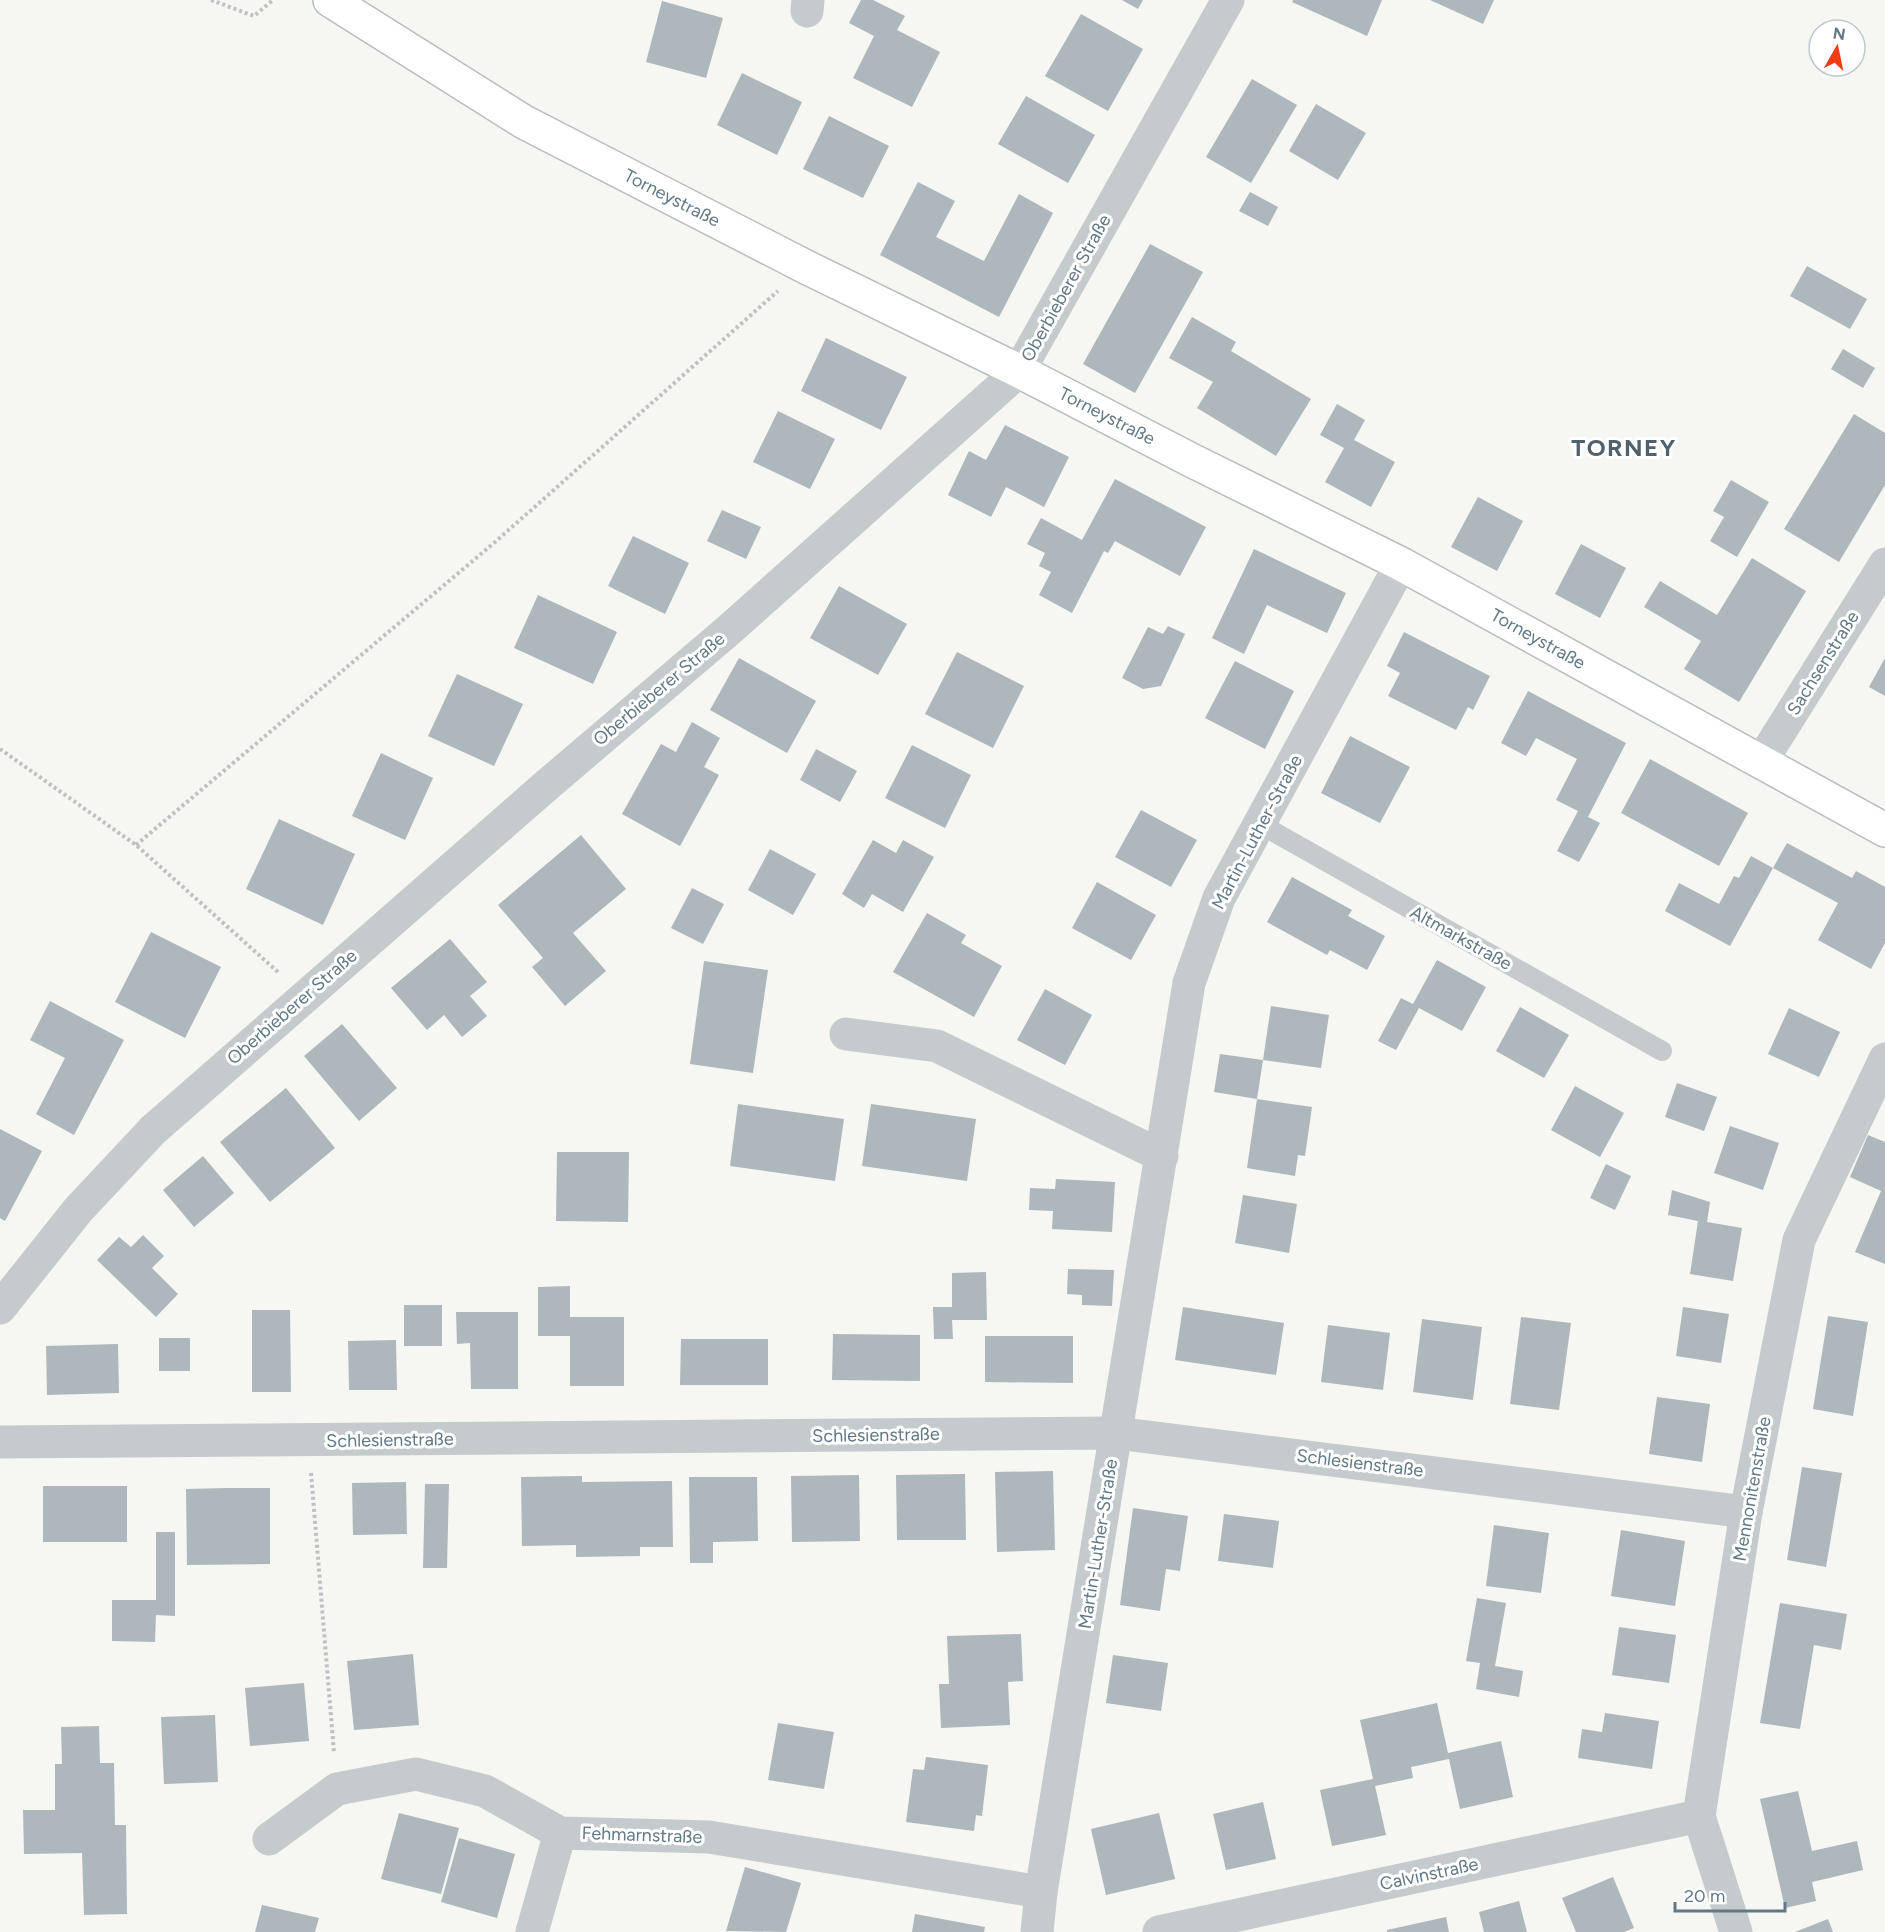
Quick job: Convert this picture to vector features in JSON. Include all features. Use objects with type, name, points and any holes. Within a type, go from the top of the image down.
[{"type":"street","name":"Torneystraße","points":[[330,0],[524,122],[806,267],[1019,371],[1191,460],[1401,564],[1885,830]]},
{"type":"street","name":"Oberbieberer Straße","points":[[0,1308],[78,1210],[153,1130],[304,996],[730,629],[1019,371],[1227,0]]},
{"type":"street","name":"Martin-Luther-Straße","points":[[1037,1932],[1041,1892],[1189,983],[1219,898],[1401,564]]},
{"type":"street","name":"Sachsenstraße","points":[[1761,762],[1885,564]]},
{"type":"street","points":[[846,1034],[937,1046],[1162,1156]]},
{"type":"street","name":"Mennonitenstraße","points":[[1736,1932],[1699,1816],[1746,1512],[1799,1240],[1885,1059]]},
{"type":"street","name":"Schlesienstraße","points":[[0,1442],[1116,1433],[1746,1512]]},
{"type":"street","name":"Fehmarnstraße","points":[[269,1839],[337,1789],[416,1774],[485,1791],[560,1833],[709,1837],[1041,1892]]},
{"type":"street","name":"Calvinstraße","points":[[1159,1932],[1699,1816]]},
{"type":"street","points":[[532,1932],[560,1833]]},
{"type":"lane","name":"Altmarkstraße","points":[[1260,824],[1662,1051]]},
{"type":"path","points":[[211,0],[254,16],[273,0]]},
{"type":"path","points":[[136,845],[485,550],[806,267]]},
{"type":"path","points":[[0,749],[136,845],[304,996]]},
{"type":"path","points":[[308,1440],[337,1789]]},
{"type":"building","points":[[861,0],[873,0],[905,16],[897,30],[940,52],[912,107],[853,78],[874,36],[849,23]]},
{"type":"building","points":[[1122,0],[1143,0],[1138,9]]},
{"type":"building","points":[[1293,0],[1382,0],[1367,36],[1292,2]]},
{"type":"building","points":[[1430,0],[1494,0],[1483,24]]},
{"type":"building","points":[[662,1],[723,18],[706,78],[646,62]]},
{"type":"building","points":[[1081,14],[1143,49],[1108,111],[1045,76]]},
{"type":"building","points":[[742,73],[802,102],[777,155],[717,125]]},
{"type":"building","points":[[1252,79],[1297,105],[1251,183],[1206,157]]},
{"type":"building","points":[[1026,96],[1095,135],[1068,183],[998,144]]},
{"type":"building","points":[[1316,104],[1366,133],[1338,180],[1289,151]]},
{"type":"building","points":[[829,116],[889,146],[863,198],[803,169]]},
{"type":"building","points":[[918,182],[955,201],[936,237],[984,261],[1019,194],[1053,213],[999,317],[880,255]]},
{"type":"building","points":[[1250,192],[1278,207],[1268,226],[1239,211]]},
{"type":"building","points":[[1150,244],[1203,272],[1135,393],[1083,364]]},
{"type":"building","points":[[1807,266],[1867,299],[1850,329],[1790,296]]},
{"type":"building","points":[[1192,317],[1236,342],[1231,351],[1311,399],[1276,456],[1197,408],[1213,382],[1169,358]]},
{"type":"building","points":[[826,338],[907,377],[881,430],[801,391]]},
{"type":"building","points":[[1843,349],[1875,368],[1863,388],[1831,369]]},
{"type":"building","points":[[1337,404],[1365,420],[1354,440],[1395,462],[1371,507],[1325,482],[1344,448],[1320,435]]},
{"type":"building","points":[[778,411],[835,439],[810,489],[753,462]]},
{"type":"building","points":[[1854,414],[1885,433],[1885,485],[1839,562],[1784,529]]},
{"type":"building","points":[[1005,425],[1069,457],[1044,507],[1006,487],[991,517],[948,495],[969,451],[986,460]]},
{"type":"building","points":[[1115,479],[1206,527],[1180,576],[1115,541],[1108,553],[1104,551],[1072,613],[1039,595],[1051,572],[1039,566],[1045,553],[1027,544],[1041,518],[1082,540]]},
{"type":"building","points":[[1731,480],[1769,502],[1737,557],[1710,541],[1724,517],[1713,511]]},
{"type":"building","points":[[1478,497],[1523,521],[1497,571],[1451,547]]},
{"type":"building","points":[[722,510],[761,527],[746,559],[707,541]]},
{"type":"building","points":[[633,536],[689,563],[665,614],[608,586]]},
{"type":"building","points":[[1581,544],[1626,568],[1600,618],[1555,594]]},
{"type":"building","points":[[1254,549],[1346,593],[1327,633],[1267,605],[1244,654],[1212,638]]},
{"type":"building","points":[[1752,558],[1806,591],[1739,702],[1684,669],[1701,641],[1644,607],[1660,581],[1717,615]]},
{"type":"building","points":[[839,586],[907,624],[878,675],[810,638]]},
{"type":"building","points":[[538,595],[617,632],[593,684],[514,648]]},
{"type":"building","points":[[1168,626],[1185,634],[1161,686],[1143,689],[1122,678],[1148,627],[1163,634]]},
{"type":"building","points":[[1404,632],[1490,676],[1473,710],[1468,707],[1456,730],[1388,696],[1400,673],[1387,666]]},
{"type":"building","points":[[957,652],[1024,686],[993,748],[925,714]]},
{"type":"building","points":[[739,658],[816,701],[787,753],[710,710]]},
{"type":"building","points":[[1885,658],[1885,696],[1869,687]]},
{"type":"building","points":[[1235,661],[1294,691],[1265,749],[1205,718]]},
{"type":"building","points":[[457,674],[523,704],[494,766],[428,736]]},
{"type":"building","points":[[1528,691],[1626,743],[1588,817],[1600,823],[1579,862],[1557,851],[1578,811],[1556,800],[1577,759],[1536,738],[1526,756],[1501,743]]},
{"type":"building","points":[[692,722],[720,738],[704,767],[719,775],[680,846],[622,814],[661,744],[676,752]]},
{"type":"building","points":[[1350,736],[1410,767],[1380,823],[1321,793]]},
{"type":"building","points":[[912,745],[971,775],[945,828],[885,798]]},
{"type":"building","points":[[816,749],[857,771],[840,802],[800,780]]},
{"type":"building","points":[[381,753],[433,778],[405,840],[352,816]]},
{"type":"building","points":[[1650,759],[1748,813],[1719,866],[1621,813]]},
{"type":"building","points":[[1141,810],[1197,840],[1171,887],[1115,857]]},
{"type":"building","points":[[279,819],[355,854],[323,925],[246,889]]},
{"type":"building","points":[[581,835],[626,889],[573,933],[606,971],[565,1006],[532,967],[543,958],[498,905]]},
{"type":"building","points":[[873,840],[896,853],[903,840],[934,857],[903,912],[872,894],[864,908],[842,894]]},
{"type":"building","points":[[1787,843],[1852,878],[1856,871],[1885,887],[1885,943],[1871,969],[1818,940],[1838,903],[1773,868]]},
{"type":"building","points":[[770,849],[816,874],[793,915],[748,890]]},
{"type":"building","points":[[1751,856],[1773,868],[1730,946],[1665,911],[1679,883],[1719,904],[1734,876],[1739,878]]},
{"type":"building","points":[[1292,877],[1352,910],[1348,916],[1385,936],[1367,970],[1330,950],[1327,955],[1267,922]]},
{"type":"building","points":[[1097,882],[1156,915],[1131,960],[1072,928]]},
{"type":"building","points":[[692,888],[724,904],[703,944],[671,928]]},
{"type":"building","points":[[927,913],[966,935],[961,943],[1002,966],[974,1017],[893,972]]},
{"type":"building","points":[[151,932],[221,967],[185,1038],[115,1002]]},
{"type":"building","points":[[450,939],[487,982],[470,996],[487,1016],[462,1037],[444,1015],[427,1030],[391,988]]},
{"type":"building","points":[[1437,960],[1486,987],[1462,1031],[1419,1008],[1396,1050],[1378,1041],[1401,998],[1413,1004]]},
{"type":"building","points":[[704,961],[768,970],[753,1073],[690,1064]]},
{"type":"building","points":[[1045,989],[1092,1015],[1065,1065],[1017,1040]]},
{"type":"building","points":[[50,1001],[124,1040],[74,1135],[36,1114],[65,1058],[30,1040]]},
{"type":"building","points":[[1271,1006],[1329,1015],[1321,1068],[1263,1060]]},
{"type":"building","points":[[1520,1007],[1569,1035],[1544,1078],[1496,1051]]},
{"type":"building","points":[[1789,1008],[1840,1032],[1819,1077],[1768,1054]]},
{"type":"building","points":[[342,1024],[397,1088],[359,1121],[304,1056]]},
{"type":"building","points":[[1220,1054],[1263,1060],[1257,1099],[1214,1092]]},
{"type":"building","points":[[1677,1083],[1717,1097],[1704,1131],[1665,1117]]},
{"type":"building","points":[[1575,1086],[1624,1113],[1600,1157],[1551,1130]]},
{"type":"building","points":[[286,1088],[335,1148],[270,1202],[220,1142]]},
{"type":"building","points":[[1257,1099],[1312,1107],[1305,1156],[1298,1155],[1295,1176],[1247,1168]]},
{"type":"building","points":[[738,1104],[844,1119],[835,1181],[730,1166]]},
{"type":"building","points":[[871,1104],[976,1119],[967,1181],[862,1166]]},
{"type":"building","points":[[1730,1126],[1779,1143],[1763,1190],[1714,1173]]},
{"type":"building","points":[[0,1129],[42,1151],[5,1221],[0,1218]]},
{"type":"building","points":[[1868,1135],[1885,1142],[1885,1264],[1855,1252],[1881,1191],[1850,1177]]},
{"type":"building","points":[[557,1152],[629,1152],[628,1222],[556,1221]]},
{"type":"building","points":[[203,1156],[234,1193],[194,1227],[163,1190]]},
{"type":"building","points":[[1606,1164],[1631,1176],[1615,1210],[1590,1198]]},
{"type":"building","points":[[1056,1179],[1115,1182],[1112,1232],[1052,1229],[1053,1211],[1029,1210],[1030,1188],[1055,1189]]},
{"type":"building","points":[[1672,1190],[1710,1202],[1707,1222],[1742,1228],[1733,1281],[1690,1274],[1698,1221],[1668,1215]]},
{"type":"building","points":[[1243,1195],[1297,1204],[1289,1253],[1235,1243]]},
{"type":"building","points":[[143,1235],[164,1256],[152,1268],[178,1294],[156,1317],[97,1260],[119,1237],[131,1247]]},
{"type":"building","points":[[1068,1269],[1114,1270],[1112,1306],[1082,1305],[1082,1295],[1067,1294]]},
{"type":"building","points":[[986,1272],[987,1320],[952,1320],[953,1339],[934,1339],[933,1307],[952,1307],[952,1273]]},
{"type":"building","points":[[570,1286],[570,1317],[624,1317],[624,1386],[570,1386],[570,1336],[538,1336],[538,1287]]},
{"type":"building","points":[[404,1305],[442,1305],[442,1346],[404,1346]]},
{"type":"building","points":[[1183,1307],[1284,1323],[1276,1375],[1175,1360]]},
{"type":"building","points":[[1683,1307],[1729,1314],[1721,1363],[1676,1356]]},
{"type":"building","points":[[252,1310],[290,1310],[291,1392],[252,1392]]},
{"type":"building","points":[[456,1312],[518,1312],[518,1389],[471,1389],[470,1343],[457,1344]]},
{"type":"building","points":[[1828,1316],[1868,1322],[1853,1416],[1813,1409]]},
{"type":"building","points":[[1521,1317],[1571,1323],[1559,1410],[1510,1404]]},
{"type":"building","points":[[1422,1319],[1482,1327],[1473,1400],[1413,1392]]},
{"type":"building","points":[[1328,1325],[1390,1333],[1383,1390],[1321,1382]]},
{"type":"building","points":[[833,1334],[920,1335],[920,1381],[832,1380]]},
{"type":"building","points":[[985,1336],[1073,1336],[1073,1383],[985,1382]]},
{"type":"building","points":[[159,1338],[190,1338],[190,1371],[159,1371]]},
{"type":"building","points":[[681,1339],[768,1339],[768,1385],[680,1385]]},
{"type":"building","points":[[396,1340],[397,1390],[349,1390],[348,1341]]},
{"type":"building","points":[[118,1344],[119,1393],[47,1395],[46,1346]]},
{"type":"building","points":[[1657,1397],[1710,1404],[1702,1462],[1649,1454]]},
{"type":"building","points":[[1802,1467],[1842,1473],[1826,1567],[1787,1560]]},
{"type":"building","points":[[1053,1471],[1055,1550],[997,1552],[995,1472]]},
{"type":"building","points":[[965,1474],[966,1540],[897,1540],[896,1475]]},
{"type":"building","points":[[859,1475],[860,1541],[792,1542],[791,1476]]},
{"type":"building","points":[[582,1476],[582,1482],[672,1481],[673,1547],[640,1547],[640,1556],[576,1557],[576,1545],[522,1546],[521,1477]]},
{"type":"building","points":[[689,1477],[757,1477],[758,1541],[713,1542],[713,1563],[690,1563]]},
{"type":"building","points":[[406,1482],[407,1534],[353,1535],[352,1483]]},
{"type":"building","points":[[425,1484],[449,1484],[447,1568],[423,1568]]},
{"type":"building","points":[[43,1486],[127,1486],[127,1542],[43,1542]]},
{"type":"building","points":[[270,1488],[270,1564],[187,1565],[186,1489]]},
{"type":"building","points":[[1133,1508],[1188,1516],[1180,1571],[1166,1569],[1160,1611],[1120,1605]]},
{"type":"building","points":[[1224,1514],[1279,1521],[1273,1568],[1218,1561]]},
{"type":"building","points":[[1494,1525],[1549,1533],[1541,1593],[1486,1586]]},
{"type":"building","points":[[1621,1530],[1685,1541],[1675,1606],[1611,1596]]},
{"type":"building","points":[[156,1532],[175,1532],[175,1616],[156,1615],[155,1642],[112,1641],[112,1600],[156,1600]]},
{"type":"building","points":[[1477,1598],[1506,1603],[1495,1666],[1523,1671],[1519,1697],[1476,1689],[1480,1663],[1466,1661]]},
{"type":"building","points":[[1780,1603],[1847,1614],[1841,1650],[1814,1645],[1800,1729],[1760,1723]]},
{"type":"building","points":[[1619,1627],[1676,1635],[1669,1683],[1612,1675]]},
{"type":"building","points":[[1021,1634],[1023,1681],[1008,1682],[1010,1725],[941,1728],[939,1684],[949,1684],[947,1636]]},
{"type":"building","points":[[413,1654],[419,1725],[354,1730],[347,1661]]},
{"type":"building","points":[[1113,1655],[1168,1663],[1161,1711],[1106,1703]]},
{"type":"building","points":[[304,1683],[309,1741],[250,1746],[245,1688]]},
{"type":"building","points":[[1437,1703],[1448,1753],[1501,1741],[1513,1797],[1460,1809],[1449,1759],[1411,1767],[1413,1778],[1375,1786],[1386,1835],[1332,1846],[1320,1790],[1373,1779],[1360,1720]]},
{"type":"building","points":[[1605,1713],[1659,1721],[1652,1769],[1578,1758],[1582,1729],[1602,1732]]},
{"type":"building","points":[[215,1715],[218,1782],[164,1784],[161,1717]]},
{"type":"building","points":[[778,1723],[834,1732],[824,1789],[768,1780]]},
{"type":"building","points":[[99,1726],[100,1763],[114,1763],[115,1825],[126,1825],[127,1914],[84,1915],[82,1853],[24,1854],[23,1810],[55,1810],[55,1764],[62,1764],[61,1727]]},
{"type":"building","points":[[926,1757],[988,1765],[982,1816],[976,1815],[974,1831],[906,1822],[913,1769],[924,1770]]},
{"type":"building","points":[[1798,1791],[1812,1851],[1857,1841],[1863,1870],[1812,1882],[1816,1901],[1785,1908],[1760,1799]]},
{"type":"building","points":[[1263,1802],[1276,1859],[1226,1870],[1213,1814]]},
{"type":"building","points":[[399,1813],[459,1828],[441,1894],[381,1879]]},
{"type":"building","points":[[1159,1813],[1175,1879],[1106,1895],[1091,1829]]},
{"type":"building","points":[[459,1838],[515,1854],[497,1918],[441,1902]]},
{"type":"building","points":[[745,1867],[801,1883],[786,1932],[726,1931]]},
{"type":"building","points":[[1613,1877],[1634,1928],[1624,1932],[1576,1932],[1562,1898]]},
{"type":"building","points":[[1519,1901],[1527,1932],[1484,1932],[1479,1912]]},
{"type":"building","points":[[262,1905],[319,1918],[315,1932],[255,1932]]},
{"type":"building","points":[[915,1914],[985,1927],[984,1932],[912,1932]]},
{"type":"building","points":[[1446,1917],[1449,1932],[1387,1932],[1387,1930]]},
{"type":"building","points":[[1828,1919],[1833,1932],[1795,1932]]},
{"type":"district","name":"TORNEY","points":[[1624,447]]}]
